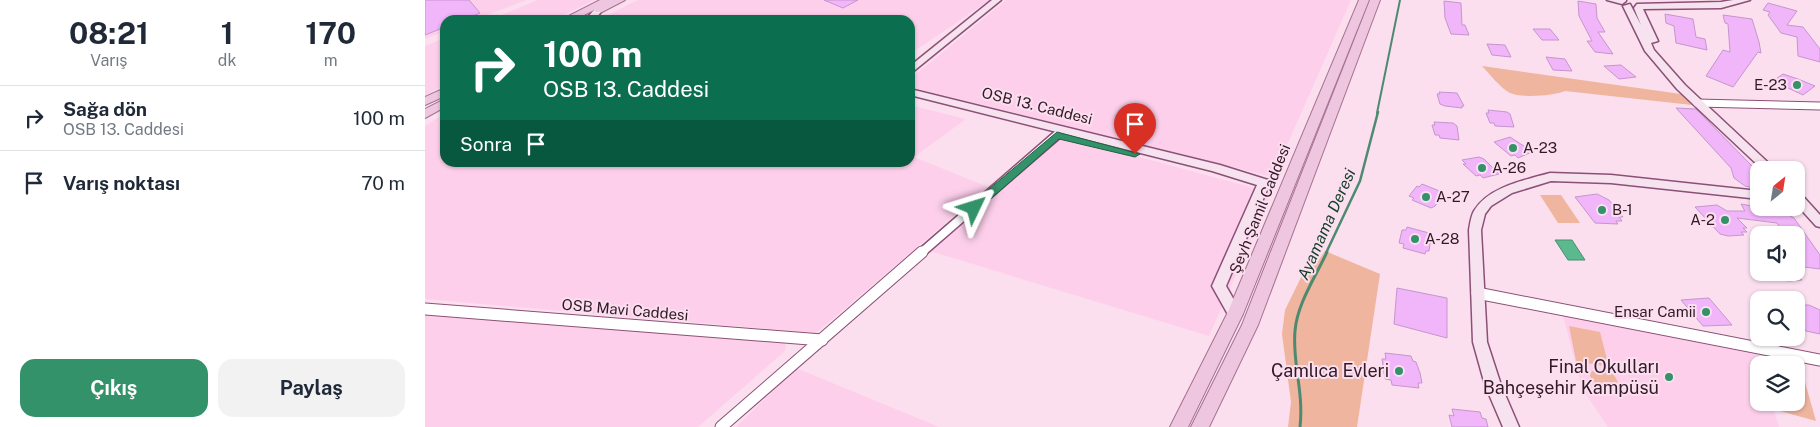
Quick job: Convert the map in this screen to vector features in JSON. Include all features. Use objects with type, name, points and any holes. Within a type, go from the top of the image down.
[{"type":"main road","points":[[576,15],[607,0]]},
{"type":"main road","points":[[590,15],[620,0]]},
{"type":"main road","name":"Şeyh Şamil Caddesi","points":[[1179,427],[1235,314],[1364,0]]},
{"type":"main road","name":"Şeyh Şamil Caddesi","points":[[1201,427],[1250,325],[1375,0]]},
{"type":"main road","points":[[425,102],[440,94]]},
{"type":"main road","points":[[425,114],[440,105]]},
{"type":"street","points":[[915,66],[997,0]]},
{"type":"street","points":[[1611,0],[1632,3],[1721,5],[1746,0]]},
{"type":"street","points":[[1632,3],[1706,3],[1731,0]]},
{"type":"street","points":[[1632,3],[1669,66],[1701,103],[1761,161]]},
{"type":"street","points":[[594,15],[598,11]]},
{"type":"street","name":"OSB 13. Caddesi","points":[[915,93],[1212,174],[1261,190],[1219,286],[1235,314]]},
{"type":"street","name":"OSB 13. Caddesi","points":[[915,99],[1062,133]]},
{"type":"street","points":[[1701,103],[1820,106]]},
{"type":"street","points":[[1701,103],[1767,161]]},
{"type":"street","points":[[721,427],[1062,133]]},
{"type":"street","points":[[1511,427],[1493,385],[1480,342],[1475,230],[1479,213],[1487,203],[1508,190],[1529,182],[1550,177],[1577,176],[1750,194]]},
{"type":"street","points":[[1805,200],[1820,210]]},
{"type":"street","points":[[1805,204],[1820,223]]},
{"type":"street","points":[[1477,293],[1820,360]]},
{"type":"street","name":"OSB Mavi Caddesi","points":[[425,309],[822,340]]},
{"type":"shaded area","points":[[425,0],[526,0],[487,15],[440,15],[440,33],[425,39]]},
{"type":"shaded area","points":[[538,0],[595,0],[564,15],[501,15]]},
{"type":"shaded area","points":[[638,0],[990,0],[915,51],[915,15],[608,15]]},
{"type":"shaded area","points":[[1006,0],[1351,0],[1273,177],[915,88],[915,75]]},
{"type":"shaded area","points":[[440,40],[440,87],[425,96],[425,46]]},
{"type":"shaded area","points":[[1482,66],[1681,94],[1692,105],[1565,91],[1537,96],[1515,95],[1495,81]]},
{"type":"shaded area","points":[[915,106],[966,119],[915,156]]},
{"type":"shaded area","points":[[440,116],[440,167],[915,167],[915,157],[988,187],[816,333],[425,299],[425,126]]},
{"type":"shaded area","points":[[1062,136],[1272,193],[1209,336],[930,251]]},
{"type":"shaded area","points":[[1540,195],[1561,195],[1580,223],[1558,223]]},
{"type":"shaded area","points":[[1555,240],[1572,240],[1585,260],[1568,260]]},
{"type":"shaded area","points":[[1325,251],[1380,274],[1357,427],[1288,427],[1291,402],[1282,334],[1285,310],[1310,259],[1318,261]]},
{"type":"shaded area","points":[[425,310],[781,340],[786,345],[785,351],[698,427],[425,427]]},
{"type":"shaded area","name":"Final Okulları Bahçeşehir Kampüsü","points":[[1563,316],[1758,351],[1759,356],[1750,356],[1750,411],[1774,411],[1779,427],[1608,427],[1582,388]]},
{"type":"shaded area","points":[[1569,326],[1600,332],[1609,367],[1576,361]]},
{"type":"shaded area","points":[[796,368],[939,427],[736,427]]},
{"type":"shaded area","points":[[1596,369],[1604,370],[1614,375],[1618,386],[1606,389],[1598,386],[1590,376],[1591,372]]},
{"type":"shaded area","points":[[1805,382],[1816,421],[1780,411],[1805,411]]},
{"type":"building","points":[[425,0],[469,0],[480,13],[475,15],[440,15],[440,29],[425,35]]},
{"type":"building","points":[[824,0],[858,0],[843,8]]},
{"type":"building","points":[[1444,1],[1461,3],[1462,25],[1465,25],[1469,35],[1451,34],[1445,18]]},
{"type":"building","points":[[1578,1],[1596,4],[1597,18],[1605,32],[1598,32],[1613,54],[1595,52],[1587,41],[1592,41],[1579,16]]},
{"type":"building","points":[[1768,3],[1797,11],[1787,25],[1803,27],[1820,49],[1820,62],[1798,56],[1797,37],[1781,33],[1768,15],[1770,12],[1763,10]]},
{"type":"building","points":[[1665,14],[1693,19],[1696,37],[1705,39],[1707,50],[1676,43],[1674,26],[1666,23]]},
{"type":"building","points":[[1723,15],[1752,19],[1761,53],[1758,52],[1733,87],[1706,76],[1723,50],[1730,52],[1728,24],[1725,23]]},
{"type":"building","points":[[1533,29],[1550,29],[1559,40],[1542,40]]},
{"type":"building","points":[[1487,44],[1505,45],[1511,57],[1492,55]]},
{"type":"building","points":[[1546,57],[1565,59],[1572,71],[1553,70]]},
{"type":"building","points":[[1621,65],[1636,77],[1619,79],[1604,66]]},
{"type":"building","name":"E-23","points":[[1783,74],[1815,86],[1803,95],[1773,81]]},
{"type":"building","points":[[1439,92],[1457,93],[1464,106],[1462,108],[1440,104],[1437,94],[1440,94]]},
{"type":"building","points":[[1676,108],[1696,109],[1750,164],[1750,187],[1745,186],[1734,178],[1731,168]]},
{"type":"building","points":[[1488,110],[1507,112],[1510,114],[1514,127],[1495,126],[1494,123],[1490,123],[1486,113],[1489,113]]},
{"type":"building","points":[[1434,122],[1453,123],[1457,126],[1459,140],[1440,138],[1439,135],[1435,135],[1432,125],[1435,125]]},
{"type":"building","name":"A-23","points":[[1510,137],[1532,152],[1518,158],[1515,155],[1511,156],[1494,142]]},
{"type":"building","name":"A-26","points":[[1479,157],[1484,159],[1499,174],[1483,178],[1480,175],[1476,176],[1463,164],[1466,164],[1462,160]]},
{"type":"building","name":"A-27","points":[[1422,184],[1442,192],[1440,194],[1443,196],[1431,208],[1412,200],[1414,198],[1409,196],[1417,186],[1419,187]]},
{"type":"building","name":"B-1","points":[[1597,194],[1609,200],[1623,217],[1619,217],[1622,221],[1616,221],[1618,224],[1595,223],[1575,197]]},
{"type":"building","points":[[1741,204],[1750,206],[1750,216],[1790,216],[1800,226],[1779,226],[1777,223],[1737,218],[1747,228],[1743,228],[1747,232],[1741,232],[1744,235],[1728,236],[1720,234],[1695,207],[1717,205],[1727,211],[1745,211]]},
{"type":"building","name":"A-28","points":[[1407,227],[1429,233],[1428,236],[1431,237],[1429,251],[1426,251],[1425,254],[1403,248],[1404,244],[1399,243],[1402,230],[1406,230]]},
{"type":"building","points":[[1805,234],[1820,255],[1820,269],[1805,267]]},
{"type":"building","points":[[1397,288],[1447,298],[1447,338],[1394,324]]},
{"type":"building","name":"Ensar Camii","points":[[1709,298],[1732,325],[1703,326],[1681,300]]},
{"type":"building","points":[[1805,305],[1809,305],[1820,310],[1820,334],[1806,331]]},
{"type":"building","name":"Çamlıca Evleri","points":[[1385,353],[1411,356],[1413,361],[1416,362],[1420,373],[1422,383],[1418,383],[1419,388],[1392,385],[1391,380],[1385,379],[1382,359],[1386,359]]},
{"type":"building","points":[[1452,409],[1480,412],[1482,418],[1486,419],[1488,427],[1452,427],[1449,415],[1454,416]]},
{"type":"waterway","name":"Ayamama Deresi","points":[[1377,113],[1400,0]]},
{"type":"waterway","name":"Ayamama Deresi","points":[[1326,253],[1360,181],[1378,112]]},
{"type":"waterway","name":"Ayamama Deresi","points":[[1300,427],[1301,414],[1295,354],[1296,321],[1303,300],[1327,252]]},
{"type":"place","name":"E-23","points":[[1797,85]]},
{"type":"place","name":"A-23","points":[[1513,148]]},
{"type":"place","name":"A-26","points":[[1482,168]]},
{"type":"place","name":"A-27","points":[[1426,197]]},
{"type":"place","name":"B-1","points":[[1602,210]]},
{"type":"place","name":"A-2","points":[[1725,220]]},
{"type":"place","name":"A-28","points":[[1415,239]]},
{"type":"place","name":"Ensar Camii","points":[[1706,312]]},
{"type":"place","name":"Çamlıca Evleri","points":[[1399,371]]},
{"type":"place","name":"Final Okulları Bahçeşehir Kampüsü","points":[[1669,377]]},
{"type":"route","points":[[974,208],[1057,135],[1135,154]]}]
